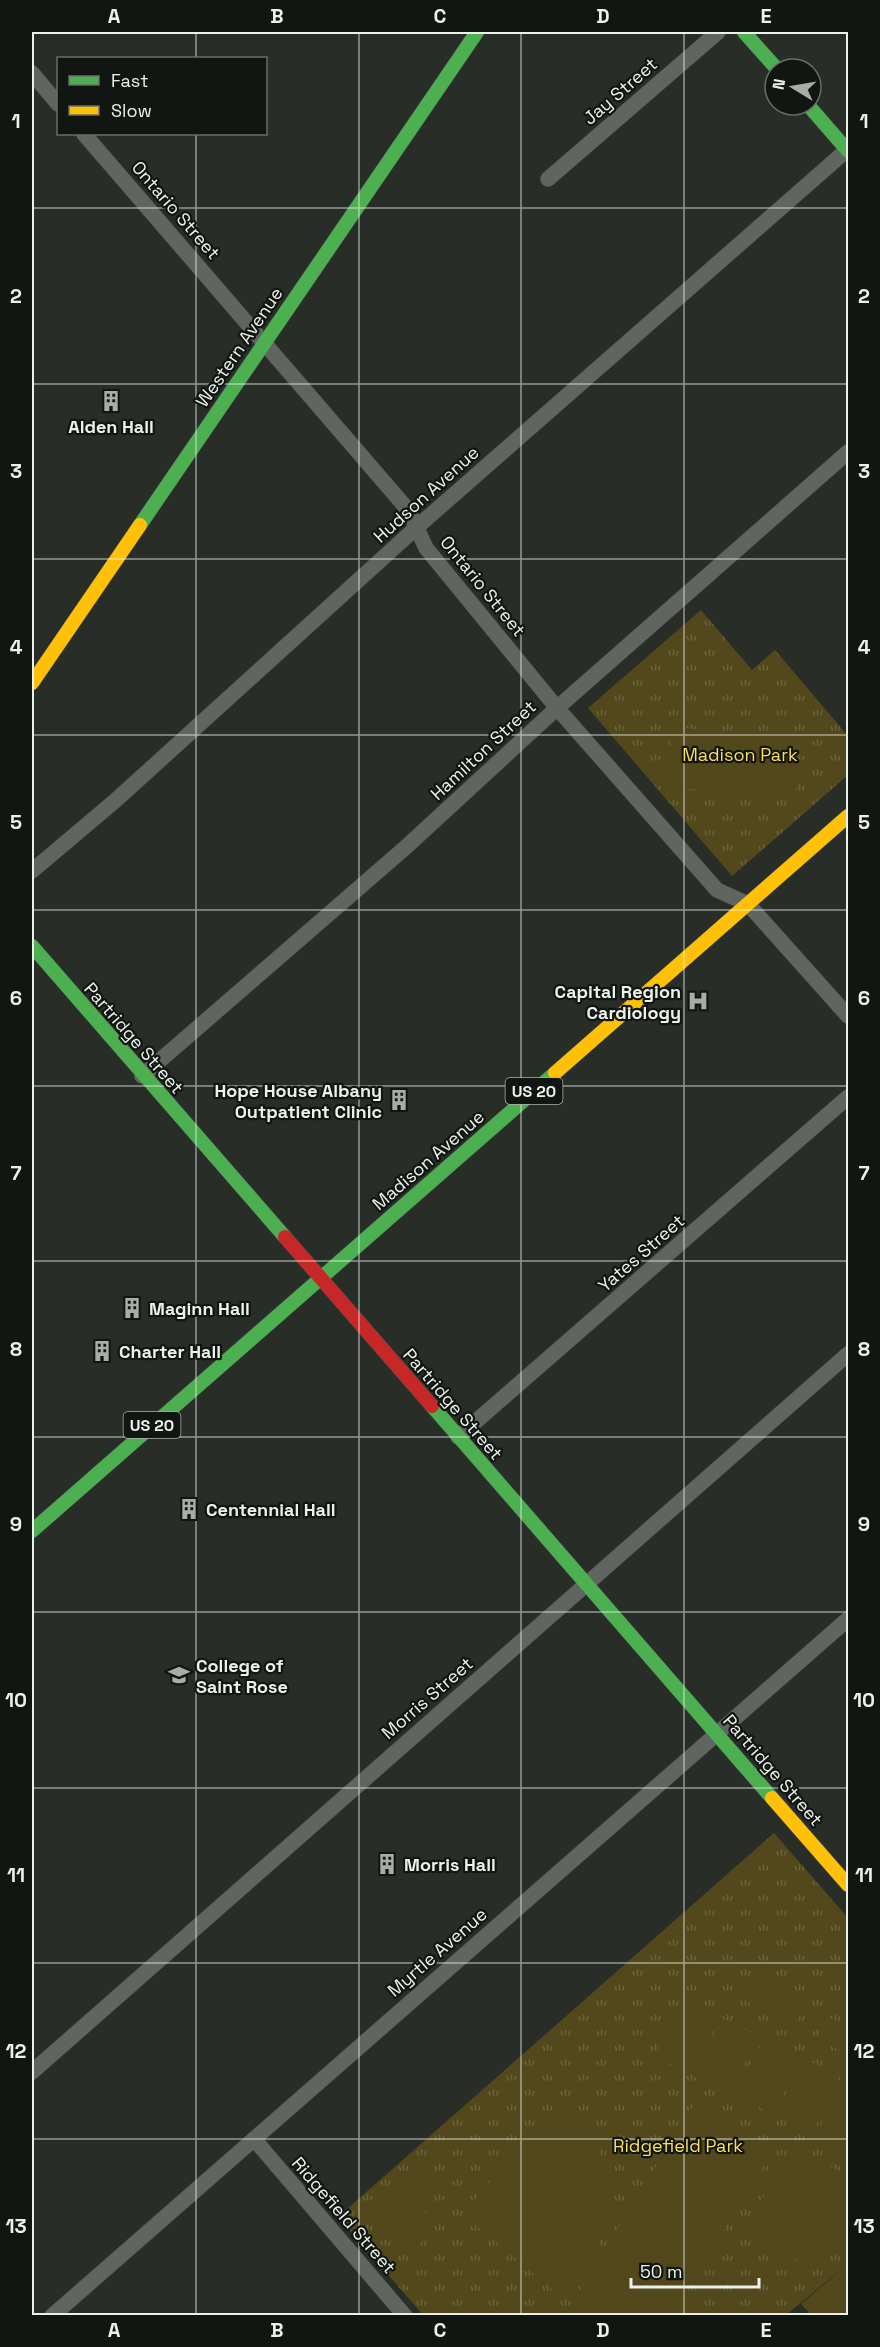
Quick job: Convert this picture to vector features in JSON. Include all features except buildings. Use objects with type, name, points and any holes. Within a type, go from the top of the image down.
[{"type":"street","name":"Western Avenue","points":[[32,683],[477,32]]},
{"type":"street","name":"Jay Street","points":[[548,179],[718,32]]},
{"type":"street","points":[[744,32],[766,57]]},
{"type":"street","points":[[32,73],[57,103]]},
{"type":"street","points":[[819,117],[848,150]]},
{"type":"street","name":"Ontario Street","points":[[85,135],[410,511],[426,548],[557,708],[717,890],[748,904],[849,1016]]},
{"type":"street","name":"Hudson Avenue","points":[[32,871],[116,800],[417,527],[848,150]]},
{"type":"street","name":"Hamilton Street","points":[[142,1076],[406,847],[557,708],[849,452]]},
{"type":"street","name":"Madison Avenue","points":[[32,1531],[849,816]]},
{"type":"street","name":"Partridge Street","points":[[32,946],[142,1076],[849,1885]]},
{"type":"street","name":"Yates Street","points":[[458,1437],[849,1097]]},
{"type":"street","name":"Morris Street","points":[[32,2072],[849,1354]]},
{"type":"street","name":"Myrtle Avenue","points":[[52,2316],[849,1619]]},
{"type":"street","name":"Ridgefield Street","points":[[254,2139],[403,2315]]},
{"type":"green space","name":"Madison Park","points":[[701,610],[752,670],[775,650],[848,736],[848,775],[732,876],[588,708]]},
{"type":"green space","points":[[672,727],[800,738],[795,797],[667,787]]},
{"type":"green space","name":"Ridgefield Park","points":[[774,1833],[848,1918],[848,2264],[786,2315],[423,2315],[338,2217]]},
{"type":"green space","points":[[750,1976],[806,2004],[795,2025],[740,1998]]},
{"type":"green space","points":[[683,1999],[720,2016],[692,2074],[655,2057]]},
{"type":"green space","points":[[828,2017],[848,2027],[848,2054],[817,2039]]},
{"type":"green space","points":[[721,2018],[758,2036],[730,2094],[693,2076]]},
{"type":"green space","points":[[764,2038],[801,2056],[772,2114],[735,2096]]},
{"type":"green space","points":[[803,2058],[840,2076],[812,2134],[775,2116]]},
{"type":"green space","points":[[843,2078],[848,2081],[848,2153],[815,2137]]},
{"type":"green space","points":[[696,2101],[774,2149],[672,2315],[607,2315],[576,2297]]},
{"type":"green space","points":[[553,2109],[569,2114],[589,2137],[605,2163],[610,2189],[605,2227],[593,2259],[564,2299],[472,2222],[471,2204]]},
{"type":"green space","points":[[795,2146],[848,2177],[848,2223],[814,2269],[771,2243],[760,2233],[757,2224],[762,2201]]},
{"type":"green space","points":[[422,2174],[428,2180],[425,2206],[427,2235],[415,2249],[402,2248],[374,2209]]},
{"type":"green space","points":[[848,2264],[848,2315],[811,2315],[801,2304]]},
{"type":"traffic: fast","points":[[140,525],[477,32]]},
{"type":"traffic: fast","points":[[744,32],[766,57]]},
{"type":"traffic: fast","points":[[818,117],[848,151]]},
{"type":"traffic: fast","points":[[32,946],[285,1237]]},
{"type":"traffic: fast","points":[[32,1531],[555,1073]]},
{"type":"traffic: fast","points":[[432,1406],[772,1798]]},
{"type":"traffic: slow","points":[[32,683],[140,525]]},
{"type":"traffic: slow","points":[[555,1073],[848,816]]},
{"type":"traffic: slow","points":[[772,1798],[848,1885]]},
{"type":"traffic: jam","points":[[285,1237],[432,1406]]},
{"type":"place","name":"Alden Hall","points":[[111,401]]},
{"type":"place","name":"Capital Region Cardiology","points":[[698,1001]]},
{"type":"place","name":"Hope House Albany Outpatient Clinic","points":[[399,1100]]},
{"type":"place","name":"Maginn Hall","points":[[132,1308]]},
{"type":"place","name":"Charter Hall","points":[[102,1351]]},
{"type":"place","name":"Centennial Hall","points":[[189,1509]]},
{"type":"place","name":"College of Saint Rose","points":[[179,1675]]},
{"type":"place","name":"Morris Hall","points":[[387,1864]]}]
